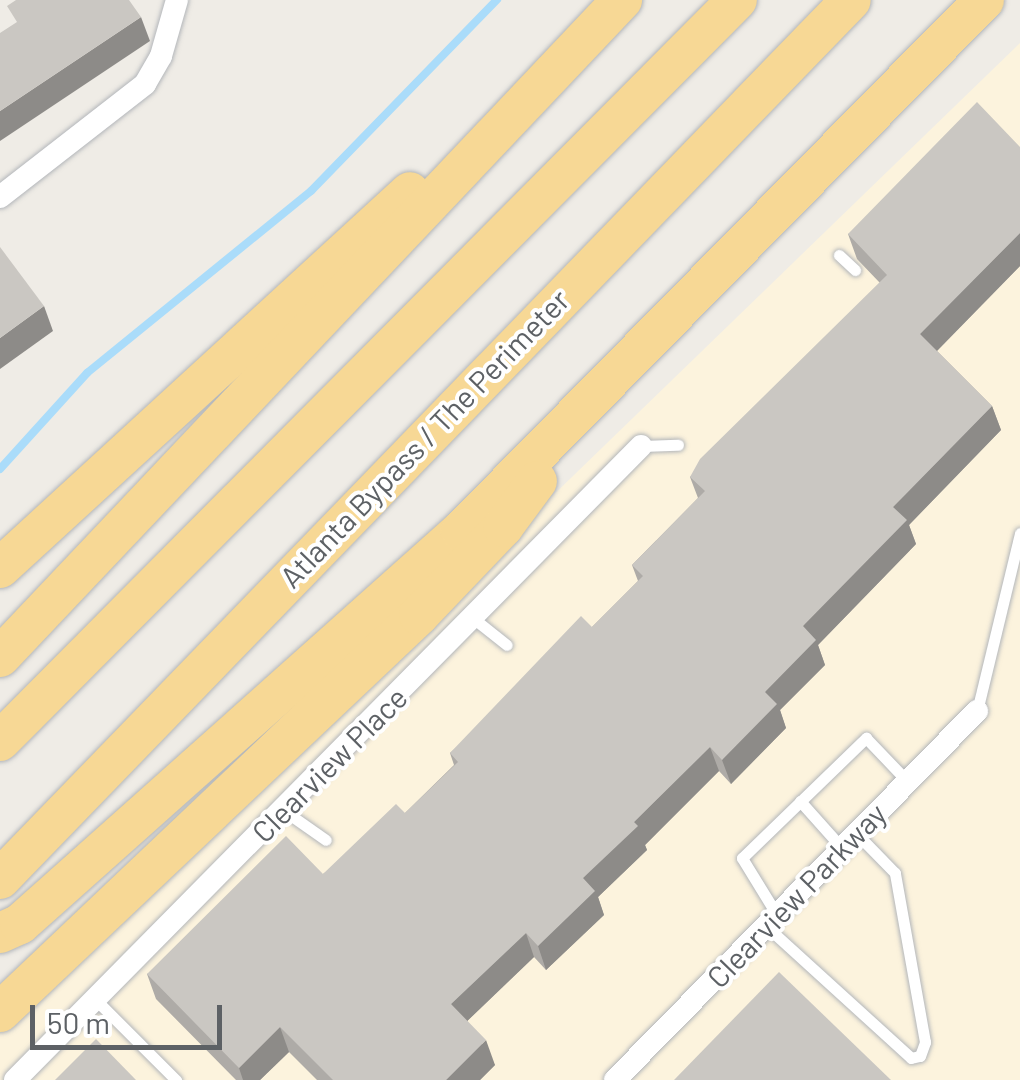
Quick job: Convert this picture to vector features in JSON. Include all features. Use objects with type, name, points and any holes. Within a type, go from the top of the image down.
[{"type":"highway","points":[[0,568],[389,212],[606,0]]},
{"type":"highway","points":[[0,657],[622,0]]},
{"type":"highway","points":[[0,742],[737,0]]},
{"type":"highway","name":"Atlanta Bypass / The Perimeter","points":[[0,878],[850,0]]},
{"type":"highway","points":[[789,62],[863,0]]},
{"type":"highway","points":[[0,933],[20,924],[461,531],[601,382],[984,0]]},
{"type":"highway","points":[[0,1012],[503,528],[601,382]]},
{"type":"street","points":[[0,197],[145,84],[161,56],[176,0]]},
{"type":"street","name":"Clearview Place","points":[[15,1080],[642,446]]},
{"type":"street","name":"Clearview Parkway","points":[[615,1080],[978,711]]},
{"type":"lane","points":[[839,255],[854,270]]},
{"type":"lane","points":[[642,446],[678,445]]},
{"type":"lane","points":[[978,711],[1020,533]]},
{"type":"lane","points":[[473,618],[507,645]]},
{"type":"lane","points":[[800,802],[895,873],[925,1042],[920,1056],[912,1058],[771,921],[742,858],[866,738],[908,782]]},
{"type":"lane","points":[[283,810],[326,840]]},
{"type":"lane","points":[[95,999],[176,1080]]},
{"type":"shaded area","points":[[1020,43],[1020,1080],[0,1080],[0,1031]]},
{"type":"building","points":[[16,0],[129,0],[141,17],[0,111],[0,33],[17,22],[7,6]]},
{"type":"building","points":[[977,102],[1020,147],[1020,233],[920,334],[992,406],[893,507],[907,520],[803,626],[816,640],[765,692],[777,704],[722,760],[710,747],[634,822],[638,826],[583,878],[595,891],[538,946],[526,933],[451,1004],[486,1040],[446,1080],[333,1080],[280,1027],[239,1068],[147,974],[286,836],[323,874],[396,804],[405,813],[458,762],[450,753],[581,616],[592,627],[643,576],[632,565],[705,491],[690,477],[700,459],[887,275],[848,234]]},
{"type":"building","points":[[0,247],[44,306],[0,338]]},
{"type":"building","points":[[779,972],[891,1080],[674,1080]]},
{"type":"building","points":[[96,1039],[136,1080],[55,1080]]},
{"type":"waterway","points":[[0,469],[87,373],[311,191],[497,0]]}]
